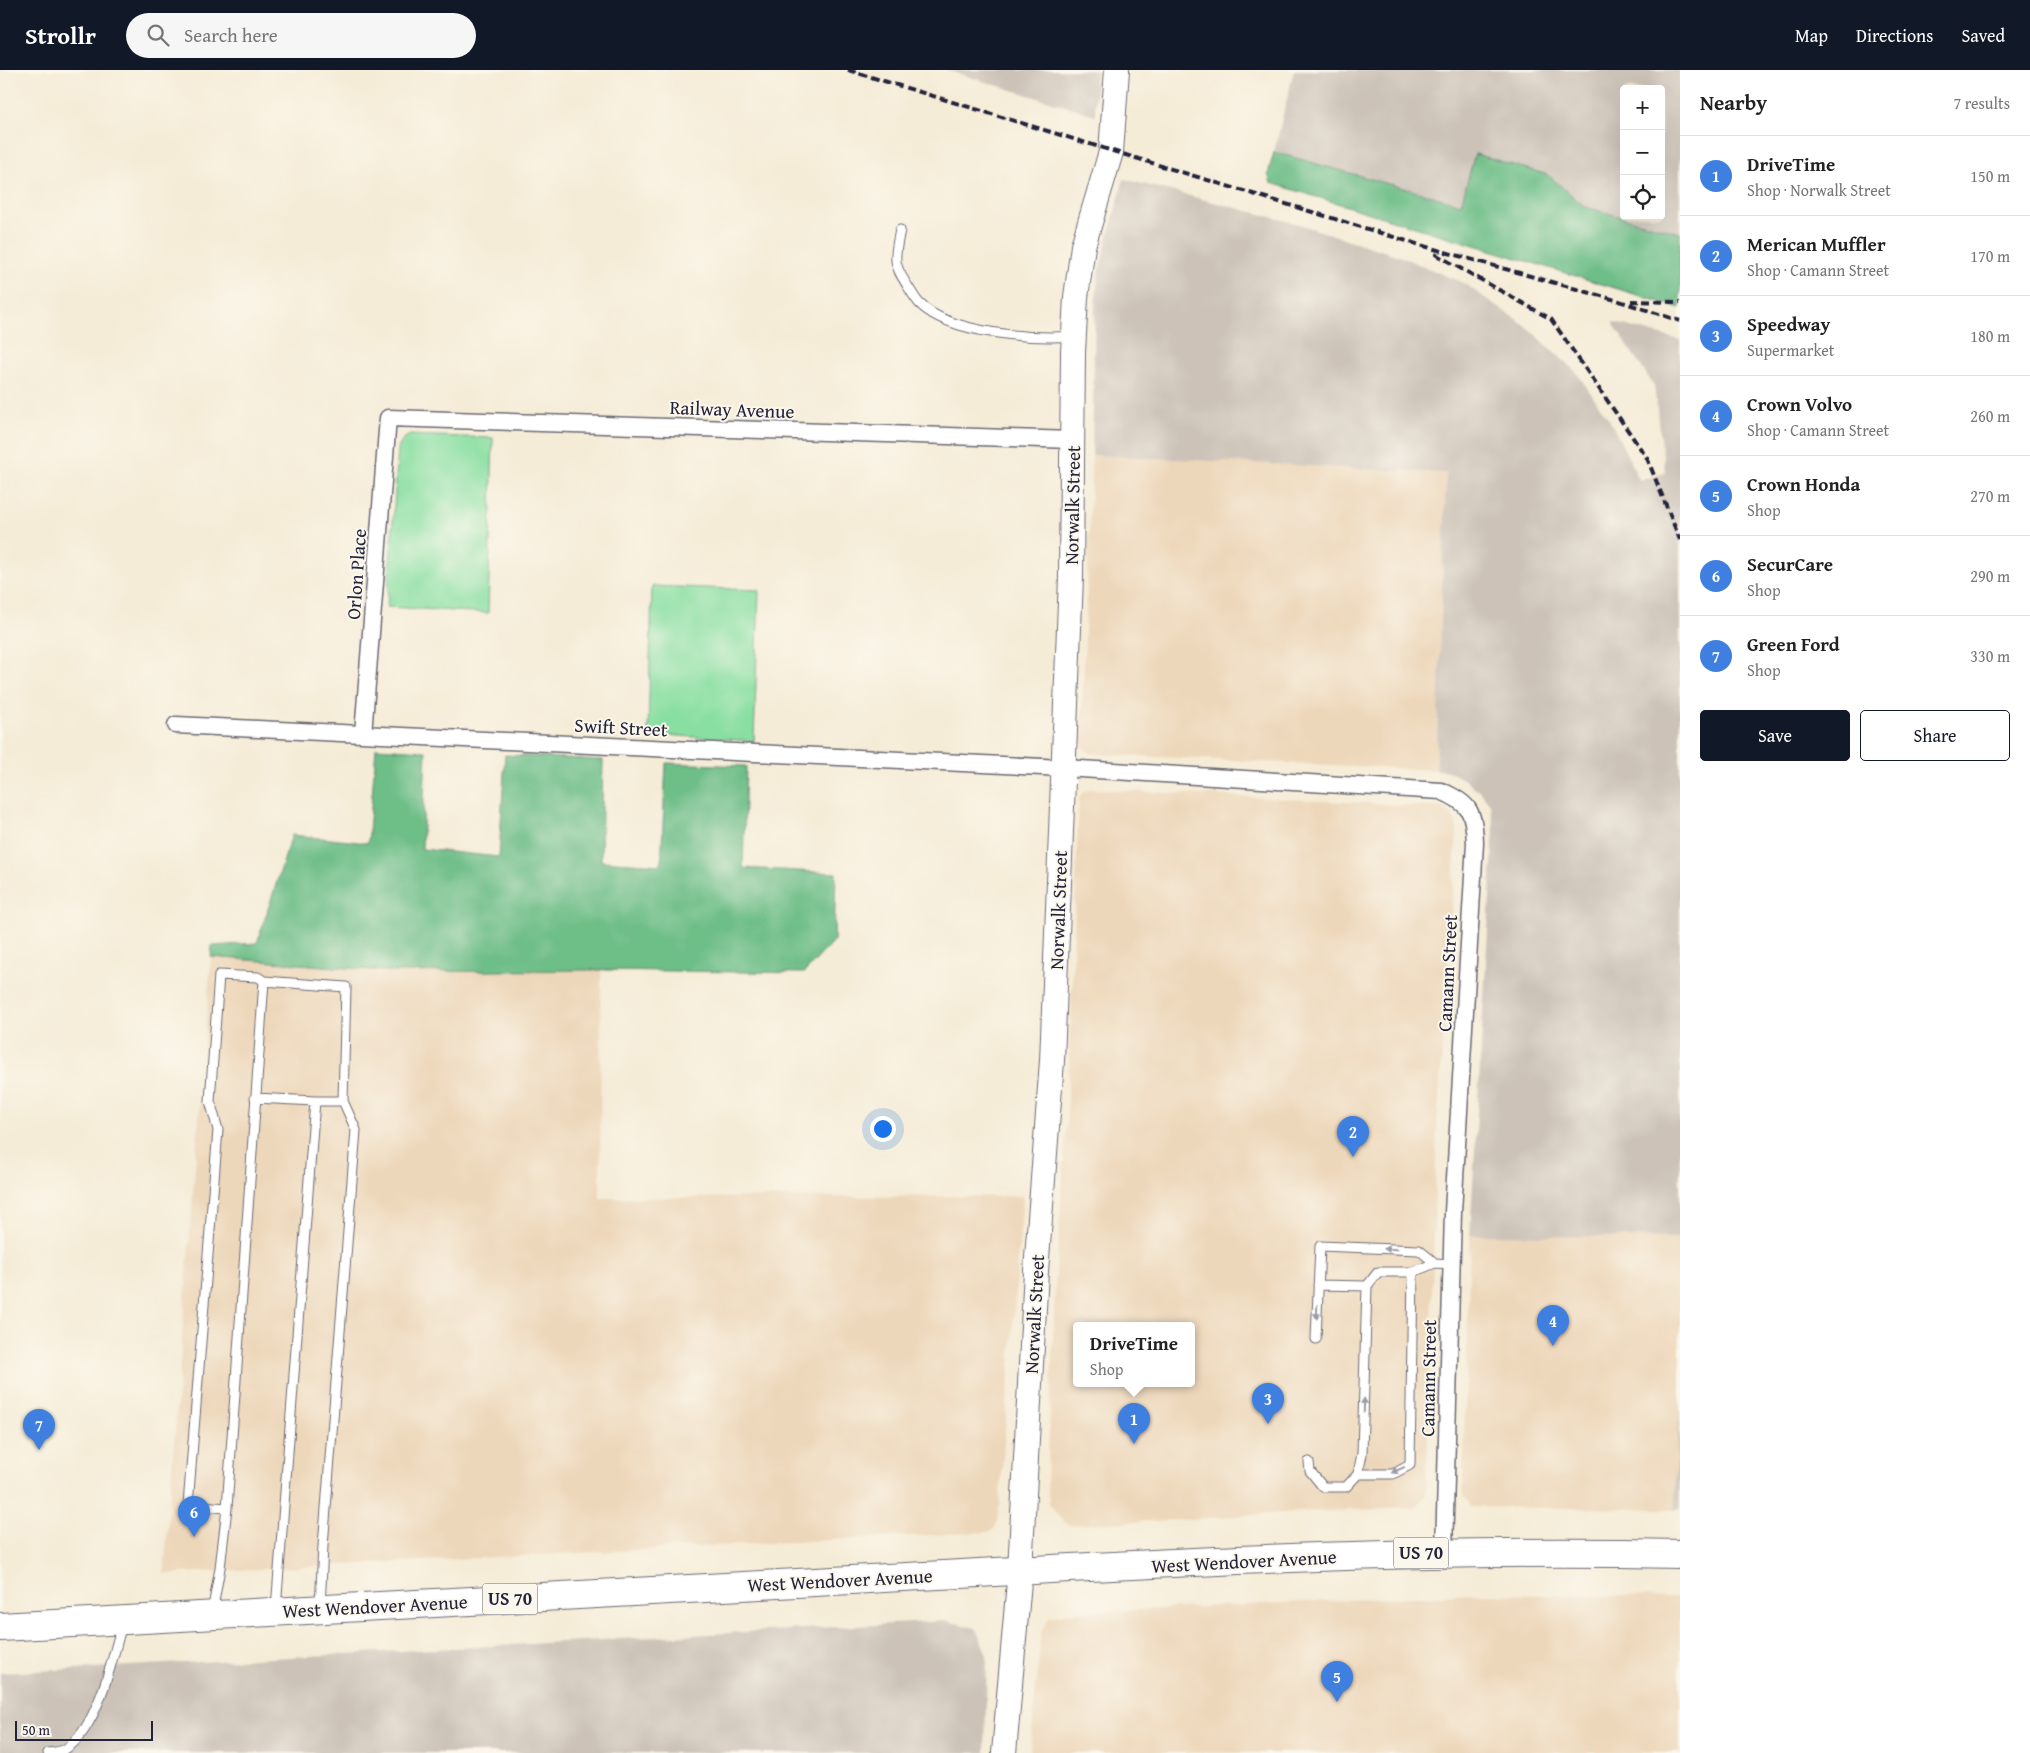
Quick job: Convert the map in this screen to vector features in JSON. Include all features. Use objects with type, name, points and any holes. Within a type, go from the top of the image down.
[{"type":"highway","name":"West Wendover Avenue","points":[[0,1628],[1020,1570],[1444,1552],[1680,1554]]},
{"type":"street","name":"Norwalk Street","points":[[1004,1753],[1020,1570],[1036,1263],[1052,1061],[1071,577],[1074,336],[1078,271],[1083,246],[1111,152],[1117,70]]},
{"type":"street","name":"Railway Avenue","points":[[388,418],[1073,440]]},
{"type":"street","name":"Orlon Place","points":[[363,734],[388,418]]},
{"type":"street","name":"Swift Street","points":[[176,724],[1064,768]]},
{"type":"street","name":"Camann Street","points":[[1064,768],[1441,791],[1461,801],[1471,812],[1474,821],[1475,843],[1443,1264],[1444,1552]]},
{"type":"lane","points":[[900,230],[896,260],[899,272],[920,304],[940,317],[960,326],[1022,336],[1044,338],[1074,336]]},
{"type":"lane","points":[[227,1508],[188,1505],[218,1130],[210,1101],[219,975],[258,976],[264,981],[346,987],[343,1101],[356,1130],[323,1546],[320,1609]]},
{"type":"lane","points":[[211,1615],[220,1568],[227,1508],[254,1098],[264,981]]},
{"type":"lane","points":[[254,1098],[343,1101]]},
{"type":"lane","points":[[276,1612],[315,1100]]},
{"type":"lane","points":[[1316,1339],[1320,1246],[1419,1250],[1443,1264]]},
{"type":"lane","points":[[1309,1462],[1310,1471],[1323,1487],[1346,1487],[1358,1474],[1362,1454],[1366,1286],[1378,1272],[1413,1272],[1443,1264]]},
{"type":"lane","points":[[1358,1474],[1393,1474],[1410,1465],[1413,1272]]},
{"type":"lane","points":[[1318,1285],[1366,1286]]},
{"type":"lane","points":[[48,1753],[65,1750],[83,1734],[105,1685],[123,1621]]},
{"type":"shaded area","points":[[946,70],[1096,70],[1095,115]]},
{"type":"shaded area","points":[[1294,70],[1680,70],[1680,233],[1632,220],[1665,220],[1665,85],[1620,85],[1620,217],[1585,207],[1548,175],[1475,155],[1461,204],[1274,152]]},
{"type":"shaded area","points":[[1124,179],[1302,225],[1399,256],[1463,283],[1526,326],[1576,372],[1610,421],[1640,481],[1665,472],[1654,386],[1612,322],[1680,340],[1680,1238],[1470,1235],[1494,827],[1490,804],[1482,794],[1467,781],[1448,771],[1436,770],[1446,473],[1092,455],[1095,304],[1099,270]]},
{"type":"shaded area","points":[[1092,455],[1446,472],[1436,770],[1093,754],[1084,749],[1081,739]]},
{"type":"shaded area","points":[[1092,789],[1440,807],[1450,812],[1455,820],[1457,829],[1437,1126],[1426,1495],[1415,1508],[1297,1512],[1068,1525],[1057,1515],[1049,1503],[1047,1482],[1055,1289],[1067,1119],[1079,798],[1083,792]]},
{"type":"shaded area","points":[[211,957],[397,972],[601,970],[600,1198],[1023,1196],[998,1521],[995,1528],[988,1532],[164,1574]]},
{"type":"shaded area","points":[[1470,1235],[1680,1238],[1680,1403],[1674,1509],[1472,1507],[1465,1497],[1463,1489]]},
{"type":"shaded area","points":[[1680,1403],[1680,1509],[1674,1509]]},
{"type":"shaded area","points":[[1478,1594],[1680,1597],[1680,1753],[1030,1753],[1041,1632],[1050,1617],[1069,1613]]},
{"type":"shaded area","points":[[947,1621],[976,1628],[987,1655],[985,1753],[0,1753],[0,1673]]},
{"type":"green space","points":[[1274,152],[1461,204],[1475,154],[1548,175],[1585,207],[1620,217],[1620,220],[1632,220],[1680,233],[1680,308],[1271,183],[1268,174]]},
{"type":"green space","points":[[409,435],[493,438],[488,613],[387,607],[398,449],[402,440]]},
{"type":"green space","points":[[652,586],[759,590],[754,741],[648,734]]},
{"type":"green space","points":[[376,748],[426,751],[422,849],[499,857],[505,755],[603,760],[601,861],[661,865],[666,763],[746,766],[743,868],[836,873],[834,941],[804,973],[601,970],[397,972],[211,957],[212,946],[257,943],[292,835],[368,843]]},
{"type":"railway","points":[[848,70],[1420,245],[1619,301],[1680,321]]},
{"type":"railway","points":[[1435,254],[1551,319],[1647,458],[1680,540]]},
{"type":"railway","points":[[1631,301],[1680,302]]},
{"type":"place","name":"Merican Muffler","points":[[1353,1157]]},
{"type":"place","name":"Crown Volvo","points":[[1553,1346]]},
{"type":"place","name":"Speedway","points":[[1268,1424]]},
{"type":"place","name":"DriveTime","points":[[1134,1444]]},
{"type":"place","name":"Green Ford","points":[[39,1450]]},
{"type":"place","name":"SecurCare","points":[[194,1537]]},
{"type":"place","name":"Crown Honda","points":[[1337,1702]]}]
